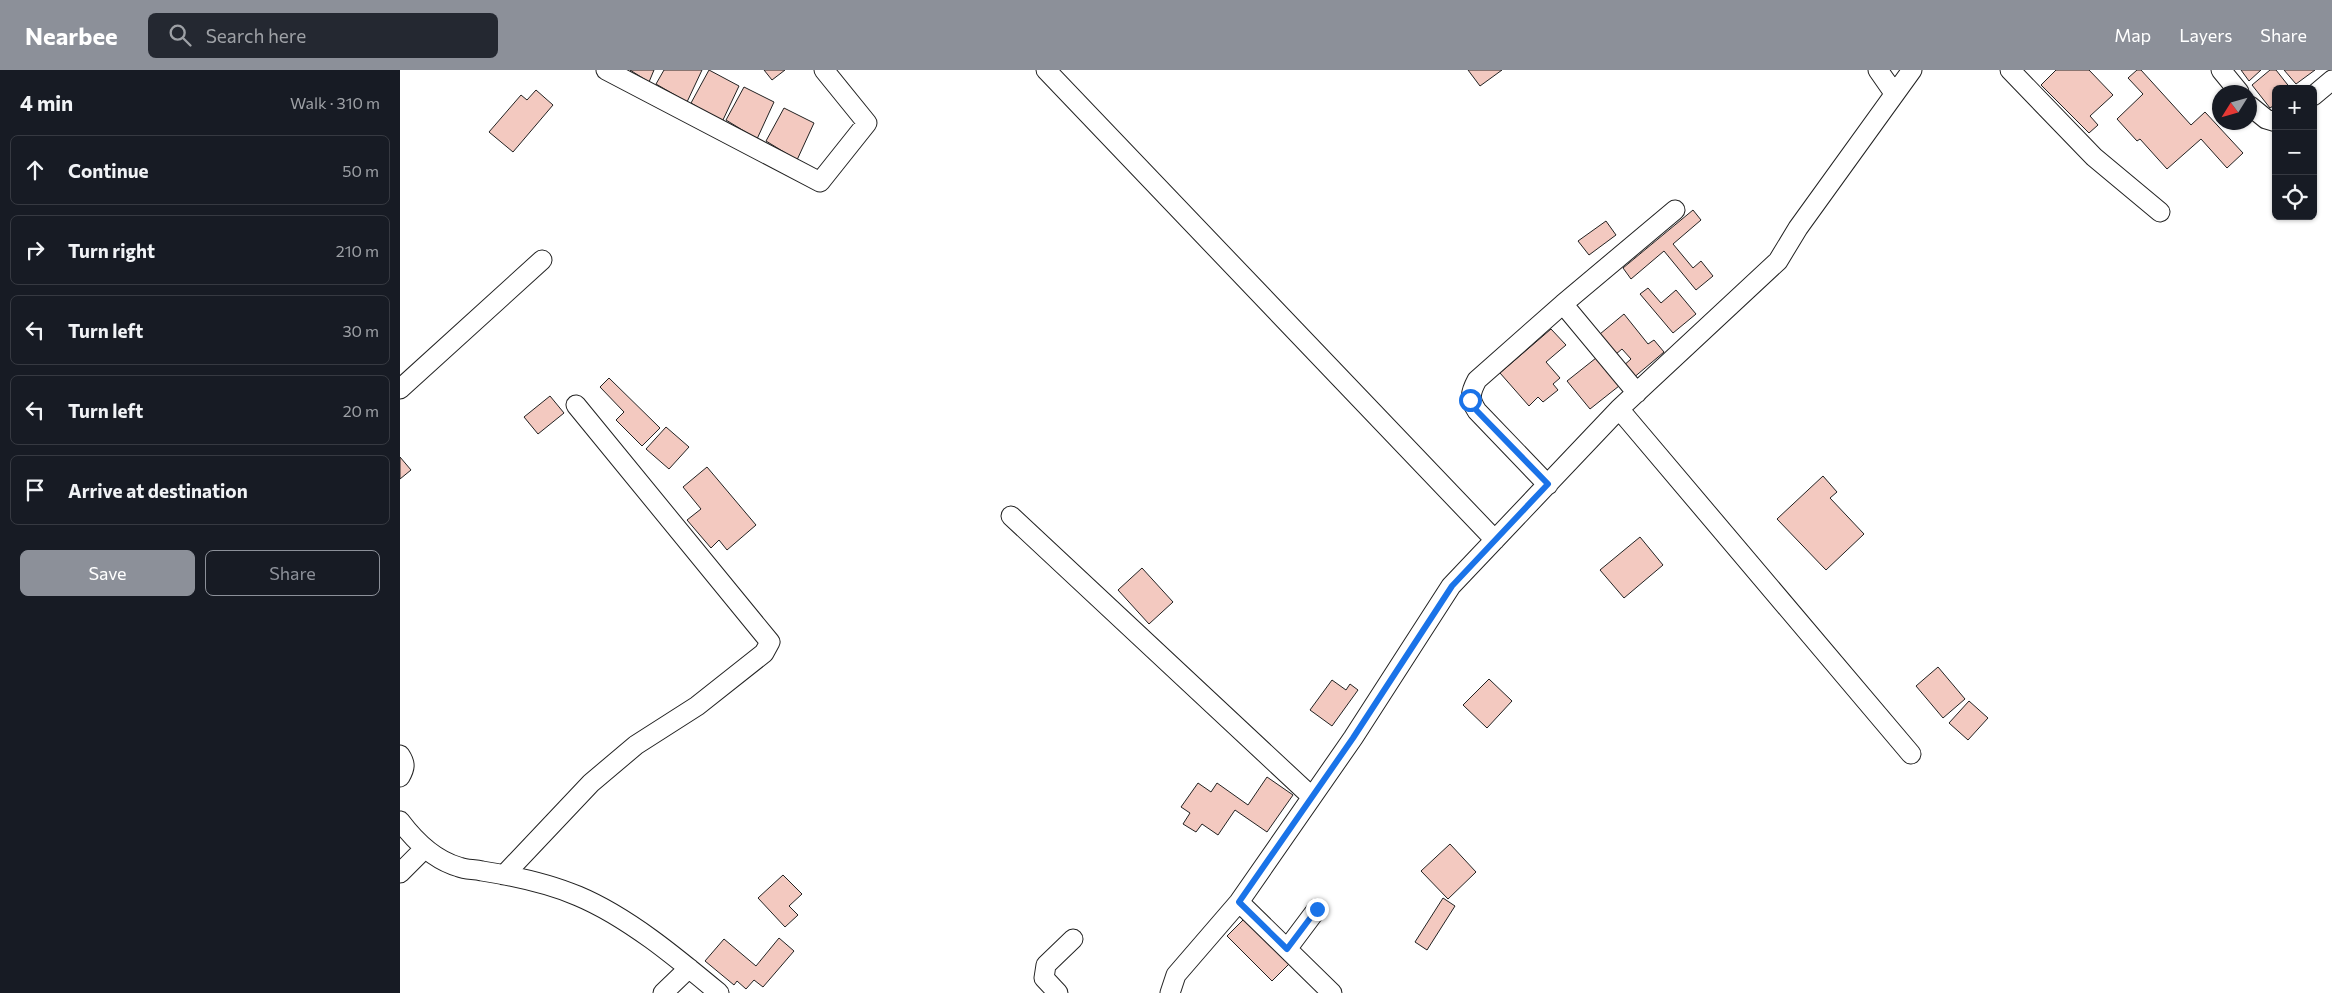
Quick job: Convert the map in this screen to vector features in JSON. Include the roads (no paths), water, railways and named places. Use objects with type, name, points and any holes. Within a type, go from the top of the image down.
[{"type":"street","points":[[606,70],[820,182],[866,123],[824,70]]},
{"type":"street","points":[[1046,70],[1495,540]]},
{"type":"street","points":[[1878,70],[1894,93]]},
{"type":"street","points":[[1170,993],[1176,975],[1239,902],[1353,738],[1452,586],[1619,409],[1778,261],[1798,228],[1912,70]]},
{"type":"street","points":[[2010,70],[2094,157],[2160,212]]},
{"type":"street","points":[[2221,70],[2233,85]]},
{"type":"street","points":[[2317,93],[2332,80]]},
{"type":"street","points":[[2257,112],[2266,119],[2272,121]]},
{"type":"street","points":[[1548,484],[1477,411],[1470,400],[1471,390],[1477,380],[1563,304],[1675,210]]},
{"type":"street","points":[[400,389],[542,260]]},
{"type":"street","points":[[1563,304],[1637,393]]},
{"type":"street","points":[[504,875],[591,783],[636,745],[697,706],[764,653],[770,642],[576,405]]},
{"type":"street","points":[[1619,409],[1911,754]]},
{"type":"street","points":[[1012,516],[1312,797]]},
{"type":"street","points":[[400,755],[404,761],[404,769],[400,777]]},
{"type":"street","points":[[400,821],[411,836],[436,857],[459,867],[546,885],[578,896],[622,920],[689,968],[719,993]]},
{"type":"street","points":[[400,873],[425,848]]},
{"type":"street","points":[[1239,902],[1332,993]]},
{"type":"street","points":[[1287,949],[1317,909]]},
{"type":"street","points":[[1058,993],[1044,978],[1046,966],[1073,939]]},
{"type":"street","points":[[663,993],[689,968]]}]
